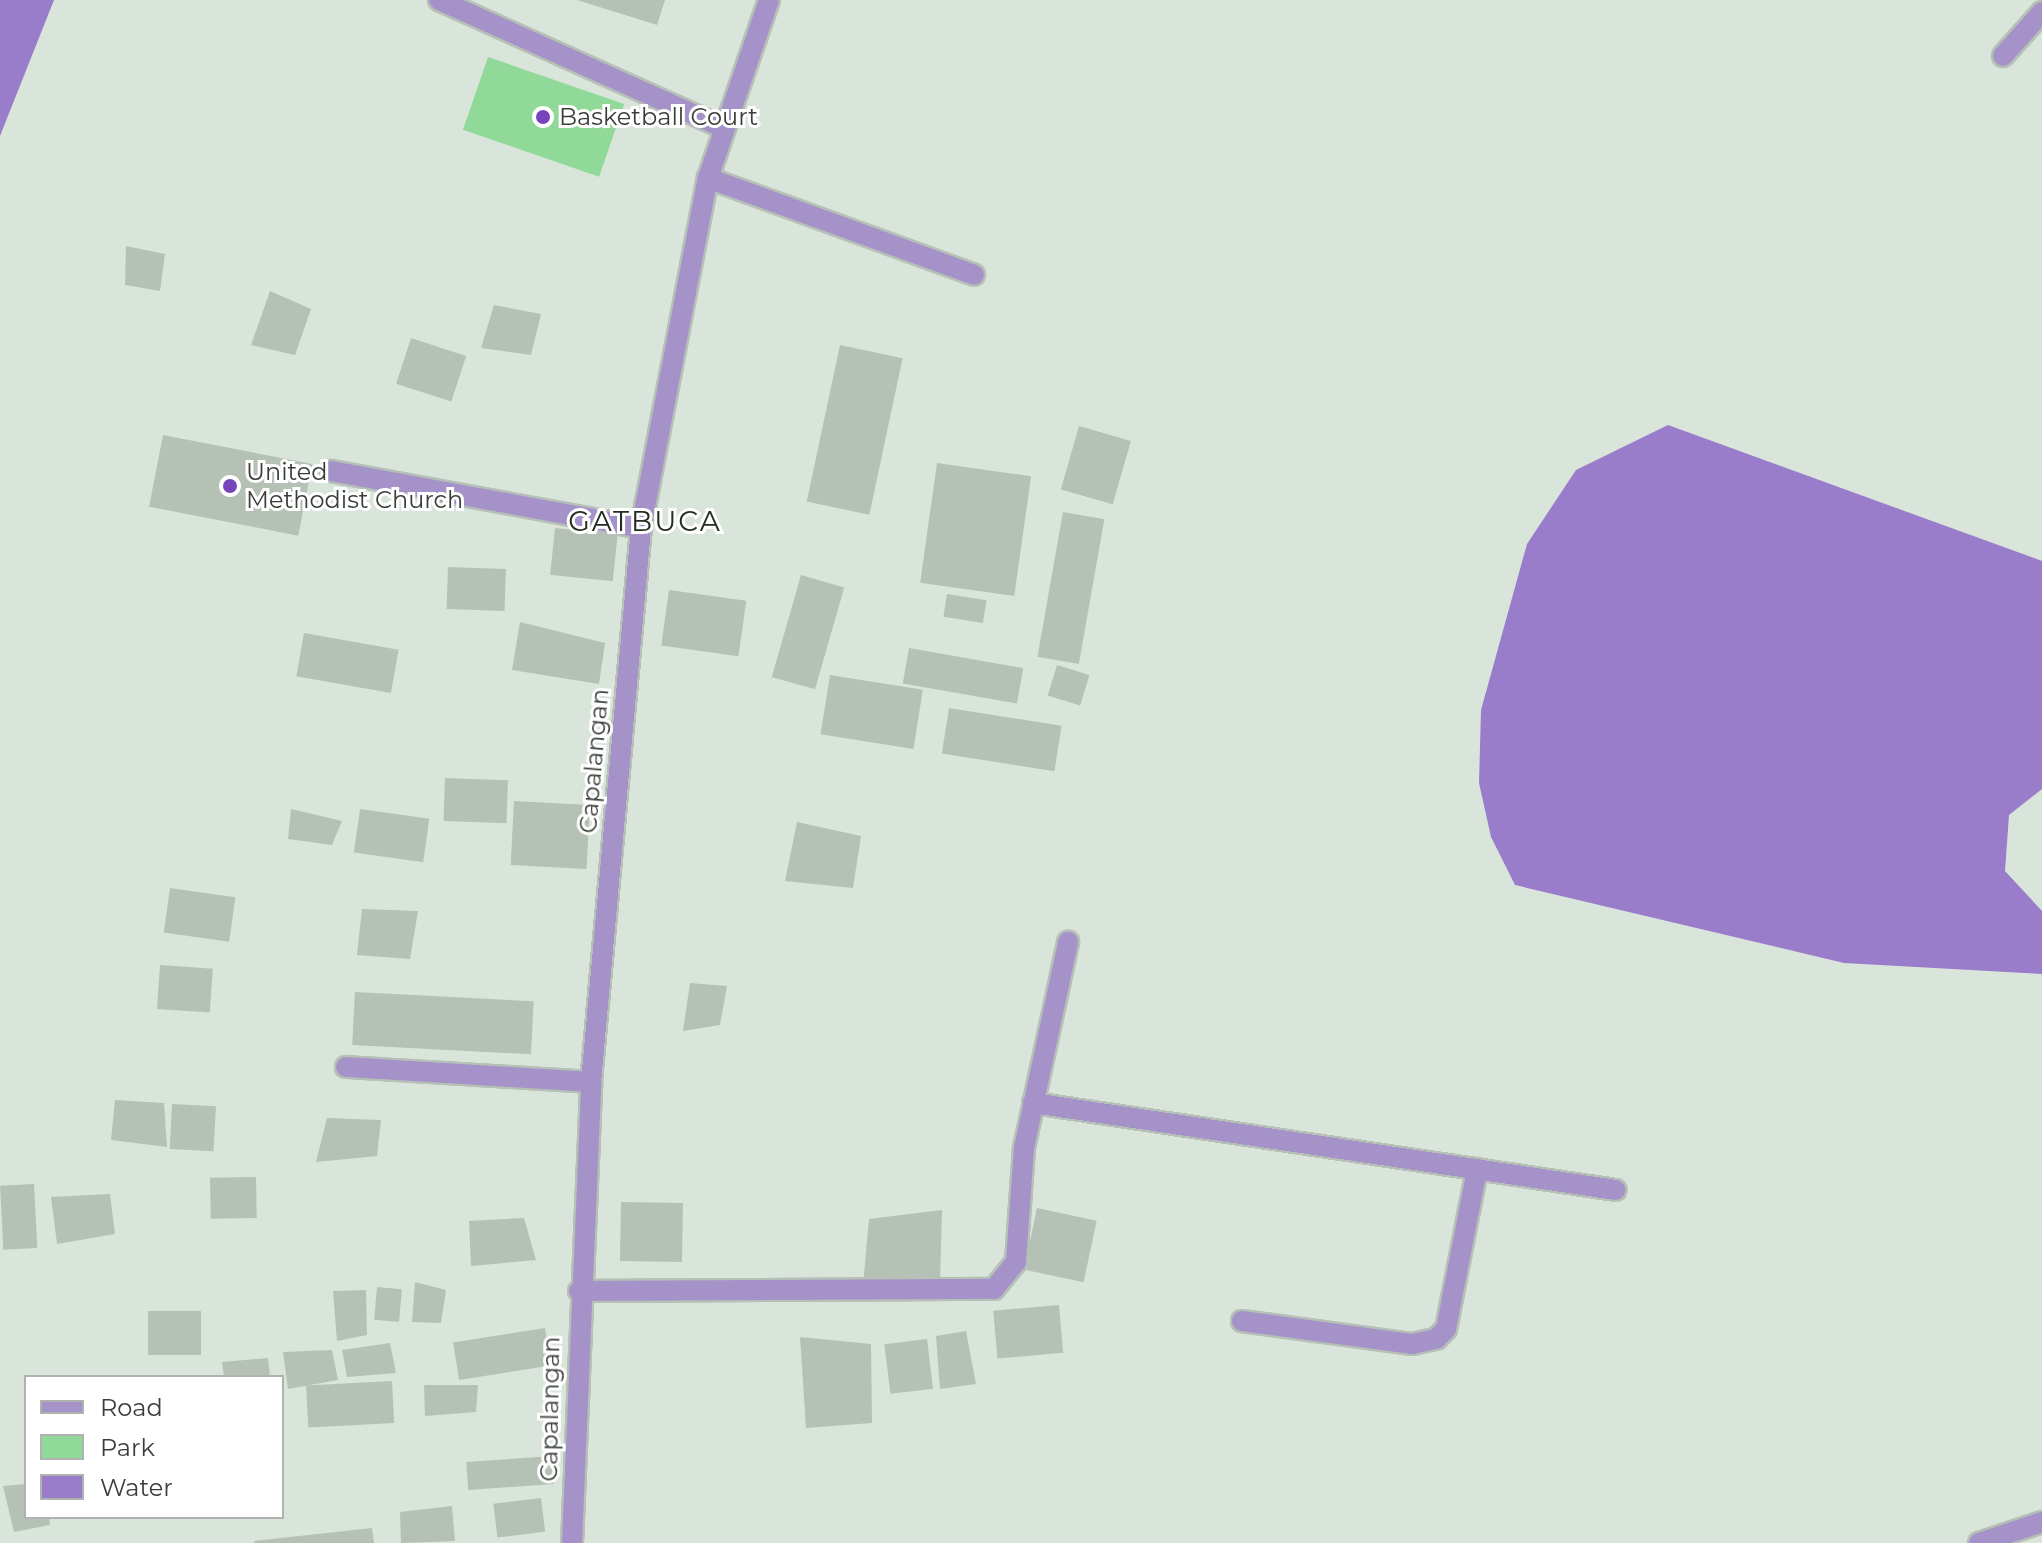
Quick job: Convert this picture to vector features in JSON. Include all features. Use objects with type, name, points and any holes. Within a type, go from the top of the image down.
[{"type":"street","points":[[439,0],[722,127]]},
{"type":"street","name":"Capalangan","points":[[572,1543],[579,1291],[591,1082],[641,528],[708,178],[722,127],[769,0]]},
{"type":"street","points":[[2003,56],[2042,12]]},
{"type":"street","points":[[708,178],[974,275]]},
{"type":"street","points":[[331,471],[641,528]]},
{"type":"street","points":[[579,1291],[994,1289],[1016,1262],[1033,1103],[1068,942]]},
{"type":"street","points":[[346,1067],[591,1082]]},
{"type":"street","points":[[1033,1103],[1616,1190]]},
{"type":"street","points":[[1242,1321],[1412,1344],[1436,1339],[1446,1329],[1477,1169]]},
{"type":"street","points":[[1979,1543],[2042,1522]]},
{"type":"green space","name":"Basketball Court","points":[[488,57],[624,104],[599,177],[463,130]]},
{"type":"water","points":[[0,0],[54,0],[0,136]]},
{"type":"water","points":[[1668,425],[2042,561],[2042,789],[2009,815],[2005,871],[2042,911],[2042,974],[1844,963],[1515,885],[1491,837],[1479,783],[1481,710],[1527,544],[1576,470]]},
{"type":"building","points":[[577,0],[665,0],[657,25]]},
{"type":"building","points":[[126,246],[165,254],[160,291],[125,285]]},
{"type":"building","points":[[270,291],[311,309],[295,355],[251,345]]},
{"type":"building","points":[[494,305],[541,314],[531,355],[481,348]]},
{"type":"building","points":[[411,338],[466,356],[451,402],[396,384]]},
{"type":"building","points":[[840,345],[903,358],[869,515],[807,502]]},
{"type":"building","points":[[1079,426],[1131,441],[1113,504],[1061,489]]},
{"type":"building","name":"United Methodist Church","points":[[163,435],[312,464],[298,536],[149,507]]},
{"type":"building","points":[[937,463],[1031,476],[1014,596],[920,583]]},
{"type":"building","points":[[1063,512],[1104,519],[1079,664],[1037,657]]},
{"type":"building","points":[[555,528],[618,535],[613,581],[550,575]]},
{"type":"building","points":[[448,567],[506,569],[504,611],[447,609]]},
{"type":"building","points":[[801,575],[844,587],[815,689],[772,677]]},
{"type":"building","points":[[669,590],[746,601],[738,656],[661,645]]},
{"type":"building","points":[[947,594],[987,600],[983,623],[943,617]]},
{"type":"building","points":[[520,622],[605,643],[599,684],[512,670]]},
{"type":"building","points":[[304,633],[399,650],[391,693],[296,676]]},
{"type":"building","points":[[909,648],[1023,668],[1017,704],[903,683]]},
{"type":"building","points":[[1057,665],[1090,675],[1080,706],[1048,696]]},
{"type":"building","points":[[830,675],[923,690],[913,749],[821,734]]},
{"type":"building","points":[[949,708],[1062,726],[1054,771],[942,753]]},
{"type":"building","points":[[445,778],[508,780],[506,823],[443,821]]},
{"type":"building","points":[[514,801],[590,805],[587,869],[511,865]]},
{"type":"building","points":[[291,809],[342,821],[332,845],[288,839]]},
{"type":"building","points":[[360,809],[429,819],[423,862],[354,853]]},
{"type":"building","points":[[797,822],[861,836],[853,888],[785,881]]},
{"type":"building","points":[[170,888],[235,897],[229,942],[164,933]]},
{"type":"building","points":[[362,909],[418,911],[410,959],[357,955]]},
{"type":"building","points":[[160,965],[213,969],[210,1013],[157,1009]]},
{"type":"building","points":[[690,983],[727,986],[720,1025],[683,1031]]},
{"type":"building","points":[[355,992],[534,1001],[531,1054],[352,1045]]},
{"type":"building","points":[[115,1100],[164,1103],[167,1147],[111,1140]]},
{"type":"building","points":[[172,1104],[216,1106],[214,1151],[170,1149]]},
{"type":"building","points":[[327,1118],[381,1120],[377,1156],[316,1162]]},
{"type":"building","points":[[256,1177],[257,1218],[211,1219],[210,1178]]},
{"type":"building","points":[[34,1184],[37,1248],[3,1250],[0,1186]]},
{"type":"building","points":[[110,1194],[115,1234],[57,1244],[51,1197]]},
{"type":"building","points":[[621,1202],[683,1203],[682,1262],[620,1261]]},
{"type":"building","points":[[1037,1208],[1097,1221],[1084,1282],[1024,1270]]},
{"type":"building","points":[[942,1210],[940,1284],[863,1286],[869,1219]]},
{"type":"building","points":[[524,1218],[536,1260],[471,1266],[469,1221]]},
{"type":"building","points":[[415,1282],[446,1290],[441,1323],[412,1322]]},
{"type":"building","points":[[377,1287],[402,1289],[399,1322],[374,1320]]},
{"type":"building","points":[[366,1290],[367,1335],[337,1341],[333,1291]]},
{"type":"building","points":[[1059,1305],[1063,1353],[997,1359],[993,1311]]},
{"type":"building","points":[[148,1311],[201,1311],[201,1355],[148,1355]]},
{"type":"building","points":[[545,1328],[551,1366],[459,1380],[453,1343]]},
{"type":"building","points":[[966,1331],[976,1384],[940,1389],[936,1336]]},
{"type":"building","points":[[800,1337],[871,1344],[872,1423],[806,1428]]},
{"type":"building","points":[[927,1339],[933,1389],[890,1394],[884,1344]]},
{"type":"building","points":[[390,1343],[396,1373],[347,1377],[342,1350]]},
{"type":"building","points":[[332,1350],[338,1380],[288,1389],[283,1352]]},
{"type":"building","points":[[268,1358],[270,1375],[224,1375],[222,1362]]},
{"type":"building","points":[[392,1381],[394,1423],[308,1427],[306,1386]]},
{"type":"building","points":[[424,1385],[478,1385],[476,1412],[425,1416]]},
{"type":"building","points":[[552,1456],[554,1484],[468,1490],[466,1462]]},
{"type":"building","points":[[24,1484],[24,1519],[49,1519],[50,1525],[14,1532],[3,1486]]},
{"type":"building","points":[[541,1498],[545,1532],[498,1538],[493,1504]]},
{"type":"building","points":[[452,1506],[455,1541],[401,1543],[400,1512]]},
{"type":"building","points":[[372,1528],[374,1543],[254,1543],[254,1541]]},
{"type":"place","name":"Basketball Court","points":[[543,117]]},
{"type":"place","name":"United Methodist Church","points":[[230,486]]},
{"type":"district","name":"GATBUCA","points":[[645,521]]}]
